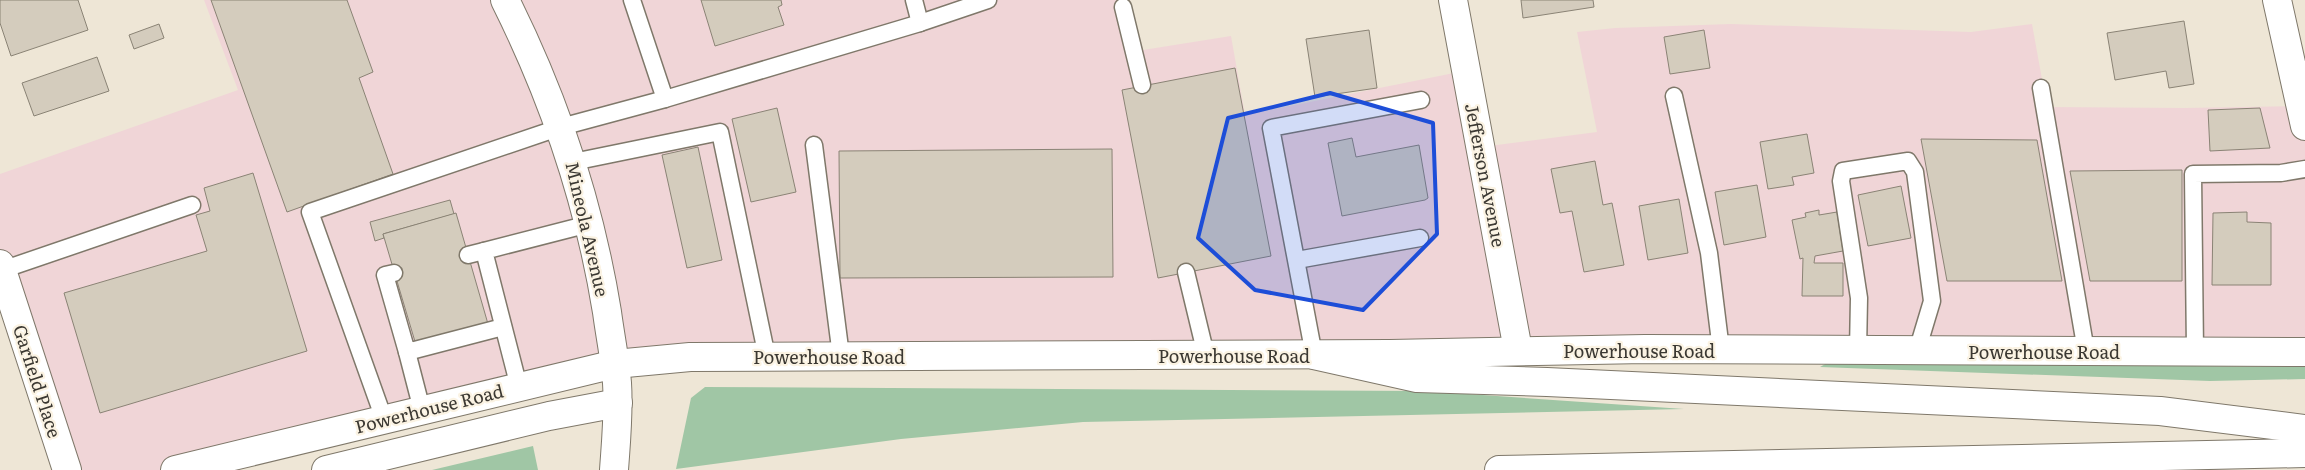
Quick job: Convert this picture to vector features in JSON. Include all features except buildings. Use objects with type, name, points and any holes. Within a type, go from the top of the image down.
[{"type":"main road","name":"Mineola Avenue","points":[[505,0],[527,45],[561,127],[573,162],[589,224],[603,288],[615,364],[618,403],[614,470]]},
{"type":"main road","name":"Jefferson Avenue","points":[[1453,0],[1518,350]]},
{"type":"main road","points":[[2277,0],[2305,126]]},
{"type":"main road","name":"Garfield Place","points":[[1,267],[67,470]]},
{"type":"main road","name":"Powerhouse Road","points":[[175,470],[615,364],[690,357],[1314,355],[1518,350],[2305,352]]},
{"type":"main road","points":[[1314,355],[1417,378],[1547,382],[2160,410],[2305,429]]},
{"type":"main road","name":"Powerhouse Road","points":[[326,470],[549,416],[618,403]]},
{"type":"main road","points":[[1499,470],[2305,453]]},
{"type":"lane","points":[[632,0],[665,99]]},
{"type":"lane","points":[[914,0],[920,23]]},
{"type":"lane","points":[[384,419],[310,212],[448,163],[561,127],[665,99],[920,23],[988,0]]},
{"type":"lane","points":[[1123,7],[1142,86]]},
{"type":"lane","points":[[2041,88],[2086,351]]},
{"type":"lane","points":[[1674,96],[1709,253],[1721,350]]},
{"type":"lane","points":[[1314,355],[1271,128],[1421,100]]},
{"type":"lane","points":[[573,162],[720,132],[767,357]]},
{"type":"lane","points":[[814,145],[841,356]]},
{"type":"lane","points":[[1858,351],[1859,298],[1841,181],[1843,170],[1908,161],[1915,172],[1932,301],[1917,351]]},
{"type":"lane","points":[[2194,351],[2193,174],[2281,173],[2305,169]]},
{"type":"lane","points":[[1,267],[192,205]]},
{"type":"lane","points":[[519,387],[503,327],[486,289],[476,253],[589,224]]},
{"type":"lane","points":[[1296,260],[1420,238]]},
{"type":"lane","points":[[1186,272],[1206,355]]},
{"type":"lane","points":[[394,273],[386,275],[400,309],[407,352],[422,410]]},
{"type":"lane","points":[[407,352],[503,327]]},
{"type":"highlighted area","points":[[1330,93],[1433,123],[1437,234],[1363,310],[1255,290],[1198,238],[1228,118]]},
{"type":"shaded area","points":[[204,0],[1130,0],[1143,50],[1231,36],[1245,115],[1464,71],[1481,147],[1597,132],[1577,32],[1615,28],[1731,24],[1971,32],[2032,24],[2047,107],[2184,108],[2301,106],[2305,76],[2305,352],[690,357],[175,470],[68,470],[0,257],[0,174],[238,90]]},
{"type":"green space","points":[[1827,363],[2305,367],[2305,379],[2210,381],[1820,367]]},
{"type":"green space","points":[[705,387],[1424,391],[1684,409],[1083,422],[901,439],[676,469],[691,398]]},
{"type":"green space","points":[[533,446],[538,470],[432,470]]}]
